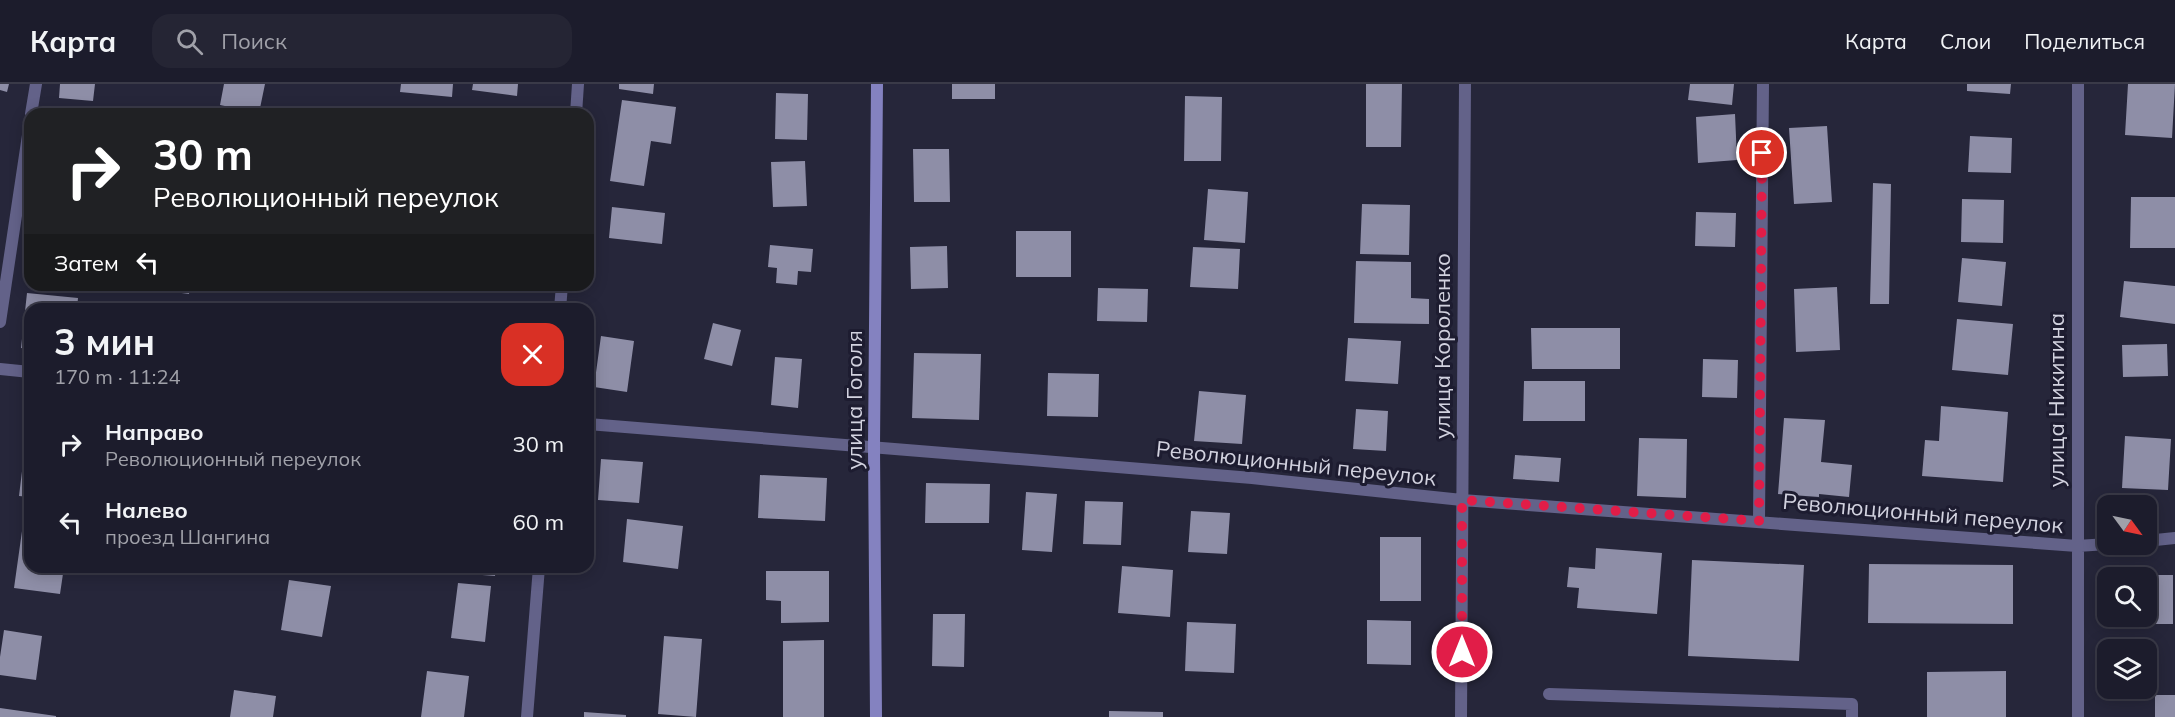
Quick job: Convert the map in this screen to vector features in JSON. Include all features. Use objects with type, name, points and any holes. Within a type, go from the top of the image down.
[{"type":"street","points":[[32,108],[36,84]]},
{"type":"street","points":[[576,108],[578,84]]},
{"type":"street","name":"улица Гоголя","points":[[876,717],[874,447],[877,84]]},
{"type":"street","name":"улица Короленко","points":[[1461,717],[1465,84]]},
{"type":"street","points":[[1759,521],[1763,84]]},
{"type":"street","name":"улица Никитина","points":[[2078,84],[2078,717]]},
{"type":"street","points":[[0,322],[24,162]]},
{"type":"street","points":[[0,369],[24,371]]},
{"type":"street","name":"Революционный переулок","points":[[594,424],[1252,478],[1462,500],[2077,546],[2097,545]]},
{"type":"street","points":[[2157,540],[2175,538]]},
{"type":"street","points":[[527,717],[539,573]]},
{"type":"street","points":[[1549,694],[1852,704],[1852,717]]},
{"type":"building","points":[[0,84],[9,84],[7,92],[0,90]]},
{"type":"building","points":[[60,84],[95,84],[93,101],[59,98]]},
{"type":"building","points":[[224,84],[265,84],[260,108],[235,108],[220,105]]},
{"type":"building","points":[[401,84],[453,84],[452,97],[400,92]]},
{"type":"building","points":[[473,84],[518,84],[517,96],[472,90]]},
{"type":"building","points":[[619,84],[654,84],[653,94],[619,89]]},
{"type":"building","points":[[952,84],[995,84],[995,99],[952,99]]},
{"type":"building","points":[[1366,84],[1402,84],[1401,147],[1366,147]]},
{"type":"building","points":[[1690,84],[1734,84],[1732,105],[1688,100]]},
{"type":"building","points":[[1967,84],[2011,84],[2010,94],[1967,91]]},
{"type":"building","points":[[2128,84],[2175,84],[2172,138],[2125,135]]},
{"type":"building","points":[[776,93],[808,94],[807,140],[775,139]]},
{"type":"building","points":[[1185,96],[1222,97],[1221,161],[1184,161]]},
{"type":"building","points":[[622,100],[676,107],[671,144],[651,141],[644,186],[610,181]]},
{"type":"building","points":[[1735,114],[1737,160],[1698,163],[1696,117]]},
{"type":"building","points":[[1827,126],[1832,202],[1794,204],[1789,128]]},
{"type":"building","points":[[1970,136],[2012,138],[2011,173],[1968,172]]},
{"type":"building","points":[[913,149],[949,149],[950,202],[914,202]]},
{"type":"building","points":[[805,161],[807,206],[773,207],[771,162]]},
{"type":"building","points":[[1873,183],[1891,184],[1889,304],[1870,304]]},
{"type":"building","points":[[1208,189],[1248,192],[1245,243],[1204,240]]},
{"type":"building","points":[[2131,197],[2175,197],[2175,248],[2130,248]]},
{"type":"building","points":[[1962,199],[2004,200],[2003,243],[1961,242]]},
{"type":"building","points":[[1362,204],[1410,205],[1409,255],[1360,254]]},
{"type":"building","points":[[612,207],[665,213],[662,244],[609,238]]},
{"type":"building","points":[[1696,212],[1736,213],[1735,247],[1695,246]]},
{"type":"building","points":[[1016,231],[1071,231],[1071,277],[1016,277]]},
{"type":"building","points":[[770,245],[813,249],[811,272],[798,271],[797,285],[776,283],[777,268],[768,267]]},
{"type":"building","points":[[947,246],[948,288],[911,289],[910,247]]},
{"type":"building","points":[[1193,247],[1240,249],[1238,289],[1190,287]]},
{"type":"building","points":[[1962,258],[2006,262],[2002,306],[1958,302]]},
{"type":"building","points":[[1356,261],[1411,262],[1411,298],[1429,299],[1429,324],[1354,323]]},
{"type":"building","points":[[2124,281],[2175,286],[2175,324],[2120,317]]},
{"type":"building","points":[[1837,287],[1840,350],[1796,352],[1794,289]]},
{"type":"building","points":[[1098,288],[1148,289],[1147,322],[1097,321]]},
{"type":"building","points":[[167,291],[189,291],[189,294]]},
{"type":"building","points":[[27,293],[78,298],[78,303],[26,303]]},
{"type":"building","points":[[1957,319],[2013,324],[2008,375],[1952,370]]},
{"type":"building","points":[[24,320],[24,348],[21,348]]},
{"type":"building","points":[[713,323],[741,330],[732,366],[704,359]]},
{"type":"building","points":[[1531,328],[1620,328],[1620,369],[1532,369]]},
{"type":"building","points":[[601,336],[634,341],[627,392],[594,387]]},
{"type":"building","points":[[1348,338],[1401,341],[1398,384],[1345,381]]},
{"type":"building","points":[[2167,344],[2168,376],[2123,377],[2122,345]]},
{"type":"building","points":[[914,353],[981,354],[979,420],[912,418]]},
{"type":"building","points":[[775,357],[802,359],[798,408],[771,405]]},
{"type":"building","points":[[1703,359],[1738,360],[1737,398],[1702,397]]},
{"type":"building","points":[[1048,373],[1099,374],[1098,417],[1047,416]]},
{"type":"building","points":[[1524,381],[1585,381],[1585,421],[1523,421]]},
{"type":"building","points":[[1199,391],[1246,395],[1242,444],[1194,441]]},
{"type":"building","points":[[1941,406],[2008,412],[2003,482],[1922,476],[1925,440],[1939,441]]},
{"type":"building","points":[[1356,409],[1388,411],[1386,451],[1353,449]]},
{"type":"building","points":[[1784,418],[1825,420],[1821,462],[1852,465],[1849,497],[1778,494]]},
{"type":"building","points":[[2125,436],[2171,439],[2168,490],[2122,488]]},
{"type":"building","points":[[1639,438],[1687,439],[1686,498],[1637,496]]},
{"type":"building","points":[[24,455],[24,496],[19,496]]},
{"type":"building","points":[[1515,455],[1561,458],[1559,482],[1513,479]]},
{"type":"building","points":[[601,459],[643,462],[639,503],[598,500]]},
{"type":"building","points":[[760,475],[827,478],[825,521],[758,518]]},
{"type":"building","points":[[926,483],[990,484],[989,523],[925,523]]},
{"type":"building","points":[[1026,492],[1057,494],[1052,552],[1022,550]]},
{"type":"building","points":[[1085,501],[1123,502],[1121,545],[1083,544]]},
{"type":"building","points":[[1191,511],[1230,513],[1227,554],[1188,552]]},
{"type":"building","points":[[627,519],[683,526],[678,569],[623,562]]},
{"type":"building","points":[[24,524],[24,573],[63,573],[60,594],[14,588]]},
{"type":"building","points":[[1380,537],[1421,537],[1421,601],[1380,601]]},
{"type":"building","points":[[1596,548],[1662,553],[1657,614],[1577,608],[1579,588],[1567,587],[1569,567],[1595,569]]},
{"type":"building","points":[[1692,560],[1804,565],[1799,661],[1688,656]]},
{"type":"building","points":[[1869,564],[2013,565],[2013,624],[1868,623]]},
{"type":"building","points":[[1122,566],[1173,570],[1170,617],[1118,613]]},
{"type":"building","points":[[766,571],[829,571],[829,622],[781,623],[781,601],[766,600]]},
{"type":"building","points":[[457,573],[495,573],[495,576]]},
{"type":"building","points":[[2157,575],[2173,575],[2173,624],[2157,624]]},
{"type":"building","points":[[289,580],[331,586],[322,637],[281,630]]},
{"type":"building","points":[[458,583],[491,586],[485,642],[451,638]]},
{"type":"building","points":[[933,614],[965,614],[964,667],[932,666]]},
{"type":"building","points":[[1367,620],[1411,621],[1411,665],[1367,664]]},
{"type":"building","points":[[1187,622],[1236,624],[1234,673],[1185,671]]},
{"type":"building","points":[[4,630],[42,636],[36,680],[0,675]]},
{"type":"building","points":[[664,636],[702,639],[696,717],[658,714]]},
{"type":"building","points":[[824,640],[824,717],[783,717],[783,641]]},
{"type":"building","points":[[427,671],[469,676],[464,717],[421,717]]},
{"type":"building","points":[[2006,671],[2006,717],[1927,717],[1927,672]]},
{"type":"building","points":[[234,690],[276,696],[273,717],[230,717]]},
{"type":"building","points":[[2157,695],[2175,695],[2175,717],[2155,717]]},
{"type":"building","points":[[0,708],[56,716],[56,717],[0,717]]},
{"type":"building","points":[[1109,711],[1163,712],[1163,717],[1109,717]]},
{"type":"building","points":[[584,712],[626,715],[626,717],[584,717]]},
{"type":"route","points":[[1462,652],[1462,500],[1759,521],[1762,153]]}]
